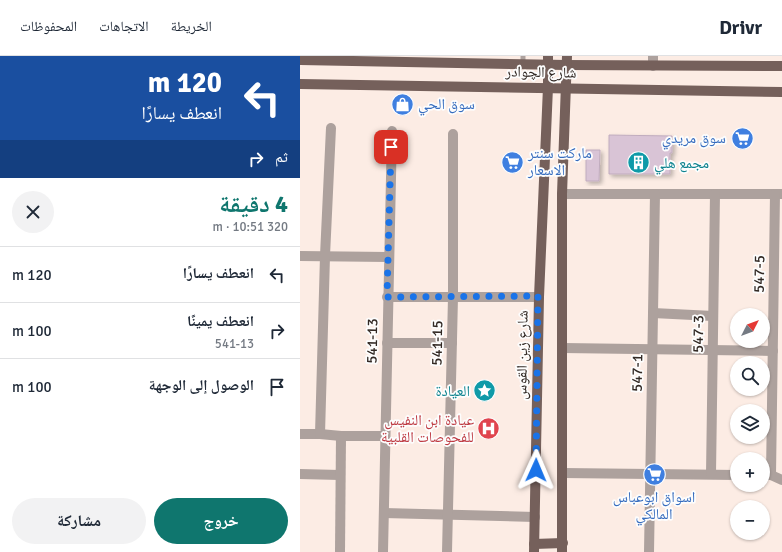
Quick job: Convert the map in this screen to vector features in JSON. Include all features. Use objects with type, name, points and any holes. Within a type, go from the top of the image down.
[{"type":"main road","name":"شارع الچوادر","points":[[300,60],[327,58],[653,61],[782,66]]},
{"type":"main road","name":"شارع زين القوس","points":[[534,548],[538,296],[548,60]]},
{"type":"main road","points":[[534,548],[562,547],[562,194],[566,61]]},
{"type":"main road","name":"شارع الچوادر","points":[[300,84],[782,92]]},
{"type":"street","points":[[320,434],[325,256],[331,128]]},
{"type":"street","name":"541-13","points":[[383,552],[387,297],[392,131]]},
{"type":"street","name":"541-15","points":[[447,552],[453,297],[453,134]]},
{"type":"street","points":[[562,194],[778,194]]},
{"type":"street","name":"547-1","points":[[649,552],[655,194]]},
{"type":"street","name":"547-3","points":[[711,474],[715,194]]},
{"type":"street","name":"547-5","points":[[768,452],[773,351],[778,317],[778,194]]},
{"type":"street","points":[[300,256],[388,257]]},
{"type":"street","points":[[387,297],[538,296]]},
{"type":"street","points":[[653,313],[713,316]]},
{"type":"street","points":[[387,343],[452,343]]},
{"type":"street","points":[[563,348],[773,351]]},
{"type":"street","points":[[300,434],[385,436]]},
{"type":"street","points":[[340,552],[341,436]]},
{"type":"street","points":[[563,473],[730,474]]},
{"type":"street","points":[[300,474],[340,475]]},
{"type":"street","points":[[770,476],[782,480]]},
{"type":"street","points":[[384,513],[535,517]]},
{"type":"building","name":"مجمع هلي","points":[[609,135],[672,136],[670,174],[609,174]]},
{"type":"building","points":[[586,150],[600,150],[599,181],[586,181]]},
{"type":"place","name":"سوق الحي","points":[[402,104]]},
{"type":"place","name":"سوق مريدي","points":[[742,138]]},
{"type":"place","name":"ماركت سنتر الاسعار","points":[[512,162]]},
{"type":"place","name":"مجمع هلي","points":[[639,163]]},
{"type":"place","name":"العيادة","points":[[485,391]]},
{"type":"place","name":"عيادة ابن النفيس للفحوصات القلبية","points":[[489,429]]},
{"type":"place","name":"اسواق ابوعباس المالكي","points":[[654,474]]},
{"type":"route","points":[[391,147],[387,297],[538,296],[536,470]]}]
